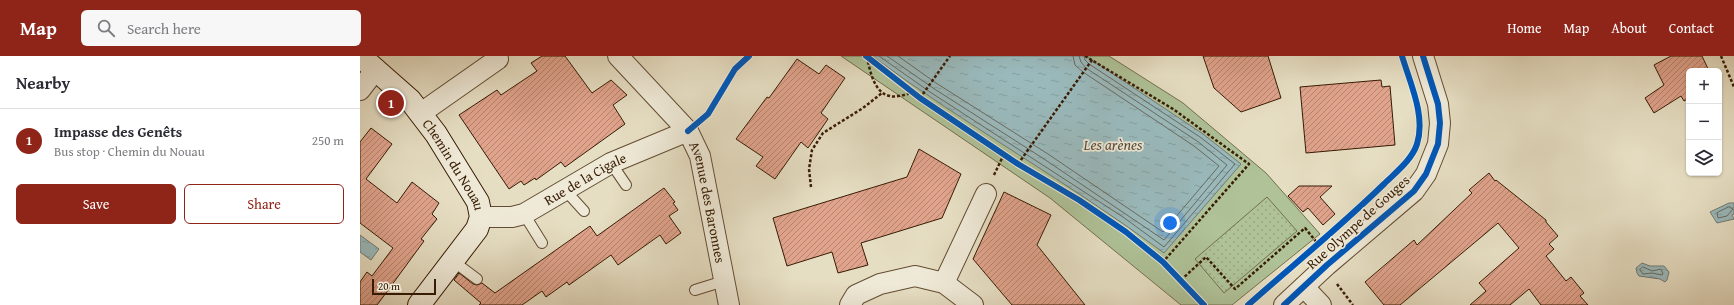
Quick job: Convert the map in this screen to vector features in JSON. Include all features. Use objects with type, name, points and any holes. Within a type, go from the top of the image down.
[{"type":"street","name":"Avenue des Baronnes","points":[[618,56],[688,131],[700,156],[729,305]]},
{"type":"street","name":"Rue Olympe de Gouges","points":[[1284,305],[1327,265],[1414,191],[1426,174],[1438,144],[1440,123],[1438,104],[1423,56]]},
{"type":"street","points":[[421,113],[498,59]]},
{"type":"street","points":[[360,90],[368,63]]},
{"type":"street","name":"Chemin du Nouau","points":[[368,63],[397,87],[421,113],[476,197],[480,207],[481,217],[477,230],[419,305]]},
{"type":"street","name":"Rue de la Cigale","points":[[481,217],[512,217],[524,214],[611,162],[688,131]]},
{"type":"street","points":[[944,283],[986,194]]},
{"type":"street","points":[[850,305],[856,295],[880,284],[915,276],[944,283],[973,305]]},
{"type":"street","points":[[1304,287],[1321,305]]},
{"type":"lane","points":[[611,162],[626,185]]},
{"type":"lane","points":[[565,190],[584,211]]},
{"type":"lane","points":[[524,214],[542,243]]},
{"type":"lane","points":[[453,261],[477,279]]},
{"type":"lane","points":[[695,290],[724,281]]},
{"type":"path","points":[[688,131],[708,114],[735,70],[750,56]]},
{"type":"path","points":[[867,56],[870,72],[882,93],[891,97],[913,93]]},
{"type":"path","points":[[867,56],[920,98],[1018,164],[1079,200],[1126,232],[1164,262],[1204,305]]},
{"type":"path","points":[[920,98],[950,56]]},
{"type":"path","points":[[1085,56],[1173,109],[1249,164],[1164,262]]},
{"type":"path","points":[[1721,56],[1734,88]]},
{"type":"path","points":[[1018,164],[1092,60]]},
{"type":"path","points":[[811,187],[809,170],[812,150],[823,133],[863,108],[882,93]]},
{"type":"path","points":[[1180,280],[1206,257],[1235,289],[1305,228],[1320,242],[1312,249]]},
{"type":"path","points":[[1336,280],[1337,285],[1353,305]]},
{"type":"green space","points":[[841,56],[1109,56],[1183,103],[1266,173],[1320,234],[1232,305],[1181,305],[1050,198]]},
{"type":"green space","points":[[1267,197],[1297,231],[1224,293],[1195,259]]},
{"type":"water","name":"Les arènes","points":[[872,56],[1086,56],[1203,134],[1241,164],[1164,253],[1128,227],[908,82]]},
{"type":"water","points":[[1729,203],[1734,203],[1734,214],[1732,215],[1734,219],[1717,223],[1710,212]]},
{"type":"water","points":[[360,235],[379,249],[371,260],[360,252]]},
{"type":"water","points":[[1642,263],[1650,266],[1664,266],[1669,272],[1667,280],[1665,282],[1660,279],[1639,276],[1636,268]]},
{"type":"building","points":[[542,56],[565,56],[592,93],[611,80],[627,95],[613,105],[625,124],[565,167],[561,162],[536,180],[535,178],[524,185],[521,181],[509,189],[459,115],[497,90],[501,95],[537,71],[531,63]]},
{"type":"building","points":[[1203,56],[1268,56],[1281,98],[1241,112],[1214,88]]},
{"type":"building","points":[[1671,56],[1702,56],[1708,68],[1686,68],[1686,100],[1684,101],[1681,96],[1654,113],[1645,98],[1664,85],[1654,65]]},
{"type":"building","points":[[797,59],[819,74],[826,65],[845,78],[821,113],[828,119],[808,148],[801,142],[775,179],[756,166],[763,157],[736,139],[767,97],[769,98]]},
{"type":"building","points":[[1381,80],[1382,87],[1390,86],[1395,145],[1306,153],[1300,87]]},
{"type":"building","points":[[371,128],[392,144],[366,179],[397,203],[412,182],[439,203],[432,214],[437,219],[421,239],[424,241],[377,305],[360,305],[360,282],[367,272],[372,276],[393,248],[360,223],[360,142]]},
{"type":"building","points":[[919,149],[961,174],[942,218],[861,243],[868,265],[838,273],[832,252],[787,266],[773,218],[907,177]]},
{"type":"building","points":[[1489,173],[1495,181],[1496,180],[1546,220],[1558,236],[1549,244],[1554,249],[1546,256],[1566,281],[1571,277],[1584,293],[1580,296],[1588,305],[1541,305],[1529,289],[1510,305],[1470,305],[1486,291],[1479,283],[1519,248],[1498,223],[1400,305],[1384,305],[1365,282],[1414,240],[1417,245],[1472,193],[1469,190]]},
{"type":"building","points":[[1299,186],[1332,186],[1320,197],[1335,214],[1323,225],[1308,208],[1303,212],[1288,196]]},
{"type":"building","points":[[664,188],[675,202],[673,203],[678,210],[669,216],[681,233],[666,244],[660,235],[618,265],[611,255],[569,285],[567,282],[546,297],[542,291],[522,305],[479,305],[481,303],[454,280],[459,273],[473,284],[477,285],[482,283],[495,293],[590,226],[597,236]]},
{"type":"building","points":[[1004,192],[1051,215],[1037,245],[1085,305],[1012,305],[973,259]]},
{"type":"cycle path","points":[[688,131],[708,114],[735,69],[749,56]]},
{"type":"cycle path","points":[[866,56],[920,98],[1018,164],[1079,200],[1126,232],[1163,262],[1204,305]]},
{"type":"cycle path","points":[[1248,305],[1351,215],[1398,171],[1415,150],[1420,122],[1413,88],[1402,56]]},
{"type":"cycle path","points":[[1284,305],[1327,265],[1414,191],[1426,174],[1438,144],[1440,123],[1438,104],[1423,56]]},
{"type":"place","name":"Impasse des Genêts","points":[[391,103]]}]
